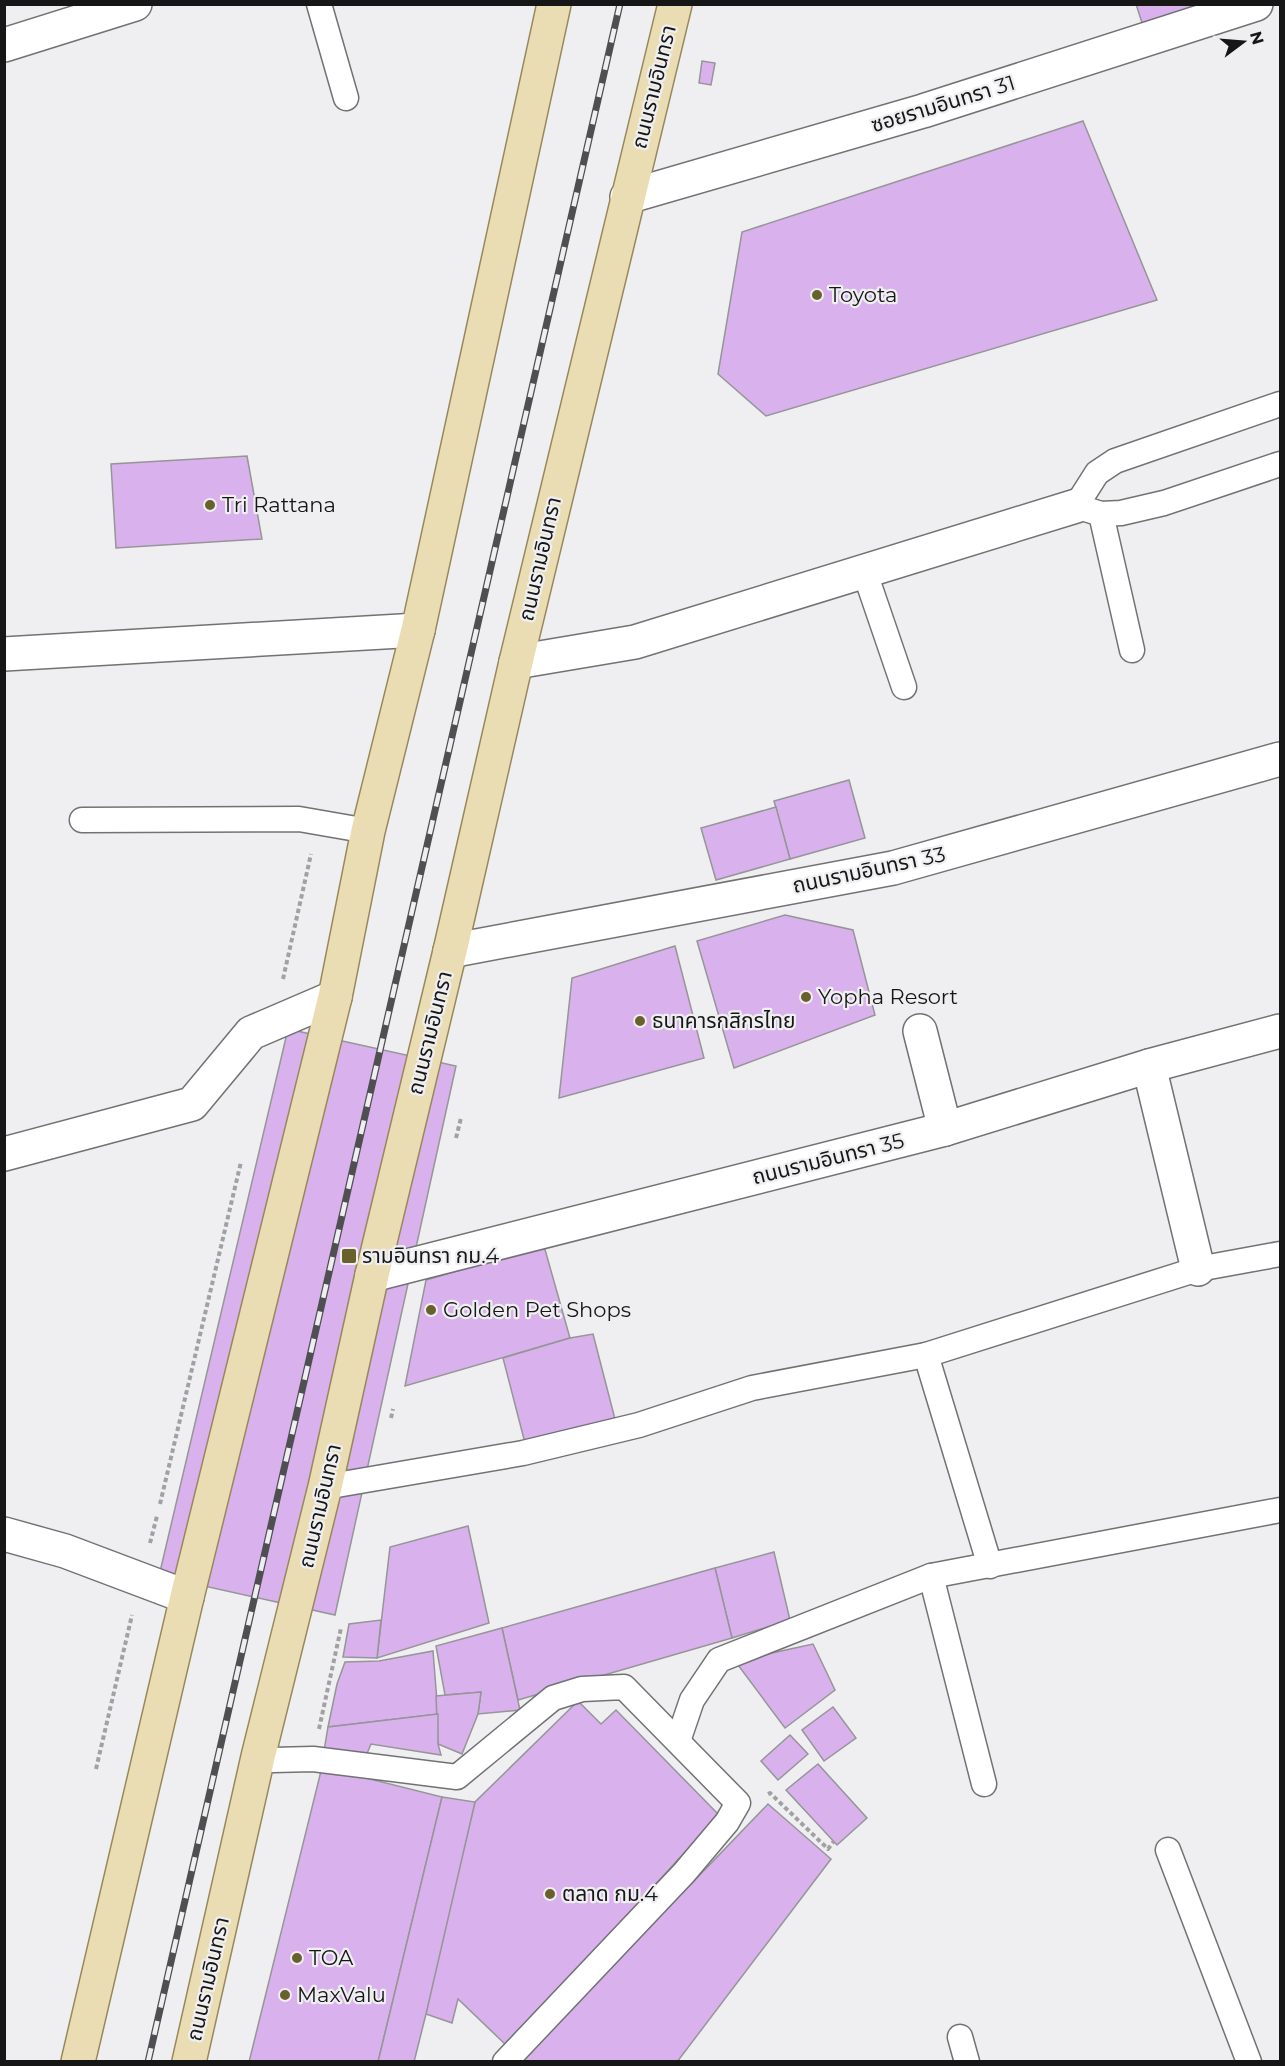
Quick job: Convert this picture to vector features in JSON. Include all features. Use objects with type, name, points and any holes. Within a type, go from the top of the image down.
[{"type":"main road","points":[[78,2061],[187,1597],[335,997],[368,831],[418,630],[554,4]]},
{"type":"main road","name":"ถนนรามอินทรา","points":[[189,2061],[258,1757],[325,1487],[372,1275],[450,951],[516,662],[675,4]]},
{"type":"street","points":[[4,45],[135,4]]},
{"type":"street","name":"ซอยรามอินทรา 31","points":[[627,197],[934,108],[1256,4]]},
{"type":"street","points":[[516,662],[635,642],[864,570],[1088,510]]},
{"type":"street","points":[[4,654],[418,630]]},
{"type":"street","name":"ถนนรามอินทรา 33","points":[[450,951],[893,868],[1281,759]]},
{"type":"street","points":[[4,1154],[192,1104],[251,1034],[335,997]]},
{"type":"street","points":[[920,1031],[945,1129]]},
{"type":"street","name":"ถนนรามอินทรา 35","points":[[372,1275],[945,1129],[1149,1066],[1281,1031]]},
{"type":"street","points":[[1149,1066],[1198,1269]]},
{"type":"street","points":[[4,1534],[65,1551],[187,1597]]},
{"type":"lane","points":[[319,4],[346,98]]},
{"type":"lane","points":[[1132,650],[1088,510],[1096,473],[1115,461],[1281,404]]},
{"type":"lane","points":[[1088,510],[1121,513],[1164,503],[1281,464]]},
{"type":"lane","points":[[864,570],[904,687]]},
{"type":"lane","points":[[82,820],[318,821],[368,831]]},
{"type":"lane","points":[[325,1487],[523,1453],[639,1425],[752,1388],[926,1355],[1198,1269],[1281,1254]]},
{"type":"lane","points":[[926,1355],[990,1566]]},
{"type":"lane","points":[[678,1741],[692,1700],[719,1660],[931,1576],[1281,1510]]},
{"type":"lane","points":[[931,1576],[984,1784]]},
{"type":"lane","points":[[258,1757],[273,1760],[313,1759],[457,1778],[553,1698],[582,1689],[624,1687],[738,1803],[727,1822],[684,1873],[505,2061]]},
{"type":"lane","points":[[1168,1850],[1249,2061]]},
{"type":"lane","points":[[960,2037],[967,2061]]},
{"type":"path","points":[[282,987],[318,821]]},
{"type":"path","points":[[456,1138],[461,1118]]},
{"type":"path","points":[[160,1504],[241,1162]]},
{"type":"path","points":[[391,1418],[393,1409]]},
{"type":"path","points":[[96,1768],[133,1612]]},
{"type":"path","points":[[313,1759],[341,1628]]},
{"type":"path","points":[[738,1803],[770,1793],[828,1849],[834,1841]]},
{"type":"building","points":[[1136,4],[1221,4],[1144,29]]},
{"type":"building","points":[[702,61],[715,63],[711,85],[699,83]]},
{"type":"building","points":[[1083,121],[1157,300],[766,416],[718,374],[742,232]]},
{"type":"building","points":[[247,456],[262,539],[116,548],[111,464]]},
{"type":"building","points":[[849,780],[865,838],[790,859],[774,801]]},
{"type":"building","points":[[776,807],[790,859],[716,880],[701,828]]},
{"type":"building","points":[[785,915],[853,930],[875,1015],[734,1068],[697,941]]},
{"type":"building","points":[[675,946],[704,1058],[559,1098],[572,978]]},
{"type":"building","points":[[288,1029],[456,1066],[335,1615],[159,1576]]},
{"type":"building","points":[[544,1246],[570,1338],[405,1386],[426,1280]]},
{"type":"building","points":[[593,1334],[616,1423],[526,1447],[503,1358],[570,1338]]},
{"type":"building","points":[[468,1526],[489,1623],[377,1658],[390,1547]]},
{"type":"building","points":[[774,1552],[790,1620],[732,1638],[715,1568]]},
{"type":"building","points":[[715,1568],[732,1638],[518,1700],[502,1628]]},
{"type":"building","points":[[381,1620],[377,1658],[343,1657],[349,1624]]},
{"type":"building","points":[[502,1628],[520,1710],[478,1714],[481,1692],[445,1695],[436,1646]]},
{"type":"building","points":[[813,1644],[835,1690],[785,1728],[735,1661]]},
{"type":"building","points":[[433,1651],[438,1714],[328,1727],[337,1684],[345,1662],[379,1661]]},
{"type":"building","points":[[481,1692],[478,1714],[462,1754],[438,1744],[436,1696]]},
{"type":"building","name":"ตลาด กม.4","points":[[578,1701],[601,1724],[616,1710],[719,1815],[507,2046],[458,1999],[452,2023],[426,2014],[434,1972],[475,1802]]},
{"type":"building","points":[[833,1707],[856,1738],[824,1761],[802,1730]]},
{"type":"building","points":[[438,1714],[438,1744],[441,1755],[371,1744],[366,1756],[324,1751],[328,1727]]},
{"type":"building","points":[[790,1735],[808,1754],[778,1780],[761,1761]]},
{"type":"building","points":[[818,1764],[867,1818],[837,1845],[786,1790]]},
{"type":"building","points":[[322,1767],[442,1797],[378,2062],[249,2062]]},
{"type":"building","points":[[442,1797],[475,1802],[426,2014],[414,2062],[378,2062]]},
{"type":"building","points":[[768,1804],[831,1859],[677,2062],[520,2062]]},
{"type":"railway","points":[[148,2062],[620,4]]},
{"type":"place","name":"Toyota","points":[[817,295]]},
{"type":"place","name":"Tri Rattana","points":[[210,505]]},
{"type":"place","name":"Yopha Resort","points":[[806,997]]},
{"type":"place","name":"ธนาคารกสิกรไทย","points":[[640,1021]]},
{"type":"place","name":"รามอินทรา กม.4","points":[[349,1256]]},
{"type":"place","name":"Golden Pet Shops","points":[[431,1310]]},
{"type":"place","name":"ตลาด กม.4","points":[[550,1894]]},
{"type":"place","name":"TOA","points":[[297,1958]]},
{"type":"place","name":"MaxValu","points":[[285,1995]]}]
